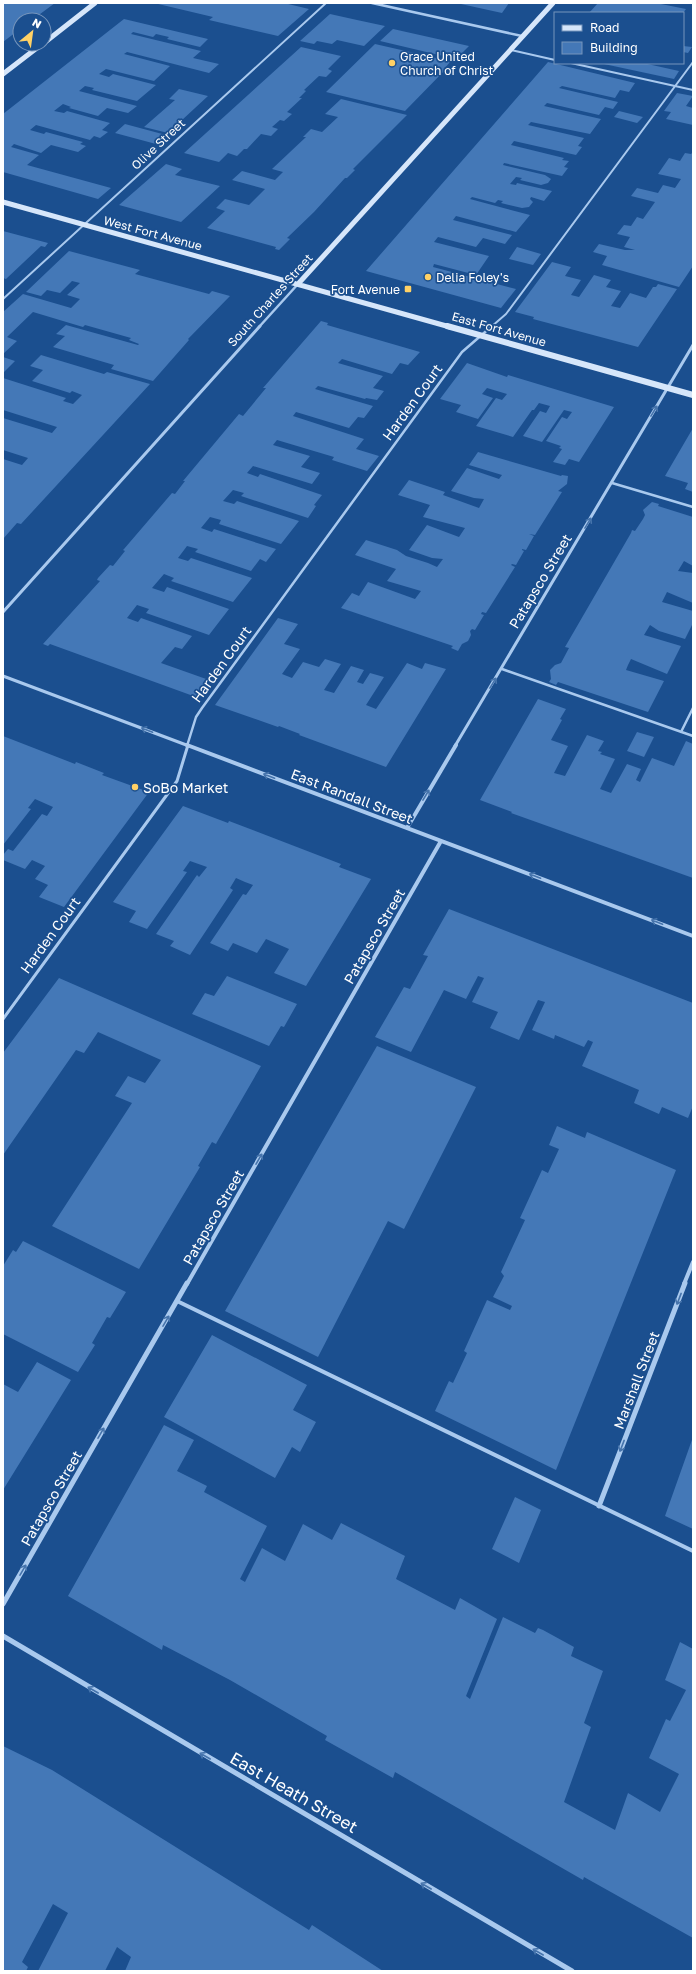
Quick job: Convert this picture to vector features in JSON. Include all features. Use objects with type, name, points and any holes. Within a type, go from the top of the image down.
[{"type":"street","points":[[52,36],[95,3]]},
{"type":"street","points":[[372,3],[522,36]]},
{"type":"street","name":"South Charles Street","points":[[3,612],[553,3]]},
{"type":"street","points":[[3,74],[31,52]]},
{"type":"street","name":"West Fort Avenue","points":[[3,202],[298,284]]},
{"type":"street","name":"East Fort Avenue","points":[[298,284],[693,395]]},
{"type":"street","name":"Patapsco Street","points":[[407,828],[693,345]]},
{"type":"street","name":"East Randall Street","points":[[3,676],[693,936]]},
{"type":"street","name":"Patapsco Street","points":[[3,1604],[441,841]]},
{"type":"street","name":"Marshall Street","points":[[599,1506],[693,1262]]},
{"type":"street","name":"East Heath Street","points":[[3,1636],[572,1971]]},
{"type":"lane","name":"Olive Street","points":[[3,299],[326,3]]},
{"type":"lane","points":[[510,50],[554,60]]},
{"type":"lane","name":"Harden Court","points":[[3,1019],[177,781],[196,717],[202,708],[462,352],[506,314],[693,62]]},
{"type":"lane","points":[[575,64],[693,90]]},
{"type":"lane","points":[[612,483],[693,507]]},
{"type":"lane","points":[[502,669],[693,736]]},
{"type":"lane","points":[[681,732],[693,708]]},
{"type":"lane","points":[[177,1301],[693,1551]]},
{"type":"building","points":[[3,3],[55,3],[43,12],[12,12],[12,35],[3,42]]},
{"type":"building","points":[[154,3],[284,3],[309,9],[278,36],[209,20],[213,17]]},
{"type":"building","points":[[461,3],[509,3],[502,13],[461,4]]},
{"type":"building","points":[[598,3],[656,3],[686,9],[684,12],[590,12]]},
{"type":"building","points":[[330,14],[385,26],[364,46],[337,40],[332,44],[317,41],[314,44],[300,41]]},
{"type":"building","points":[[124,19],[208,39],[200,47],[167,39],[169,37],[156,34],[153,37],[133,32],[131,34],[201,51],[193,58],[219,64],[209,73],[127,52],[124,54],[170,66],[154,81],[106,69],[99,74],[109,77],[113,74],[156,85],[137,101],[92,90],[94,88],[85,86],[79,91],[137,106],[128,113],[107,108],[98,116],[69,108],[71,107],[63,104],[54,111],[64,113],[67,111],[110,123],[102,130],[108,132],[100,138],[94,136],[90,140],[36,125],[30,130],[44,134],[46,132],[83,142],[80,144],[86,146],[78,152],[51,145],[41,153],[14,144],[11,147],[39,155],[27,165],[111,188],[98,199],[3,172],[3,114]]},
{"type":"building","points":[[393,29],[469,46],[456,59],[380,41]]},
{"type":"building","points":[[375,44],[450,62],[444,69],[446,69],[405,111],[326,92]]},
{"type":"building","points":[[684,46],[692,47],[688,53],[684,52]]},
{"type":"building","points":[[301,47],[341,56],[328,69],[332,71],[326,77],[319,76],[304,90],[306,91],[299,98],[302,98],[287,112],[292,114],[284,121],[280,120],[272,127],[278,129],[271,136],[261,134],[247,149],[244,149],[237,156],[228,153],[219,162],[184,153]]},
{"type":"building","points":[[548,62],[635,83],[629,92],[620,90],[615,98],[562,86],[559,88],[618,102],[613,109],[605,107],[599,115],[547,103],[544,106],[601,119],[590,134],[531,122],[528,125],[584,138],[578,146],[582,147],[576,155],[514,141],[511,145],[564,158],[562,160],[569,161],[564,167],[568,168],[562,176],[504,163],[503,165],[545,175],[551,179],[548,183],[541,185],[520,180],[522,178],[516,177],[510,184],[516,185],[517,183],[552,191],[544,201],[531,197],[530,199],[533,202],[529,207],[522,208],[501,203],[503,201],[498,200],[495,203],[472,197],[470,199],[530,215],[516,232],[456,216],[453,220],[512,235],[505,244],[483,238],[476,247],[438,237],[434,242],[489,256],[476,275],[434,264],[433,267],[516,289],[501,308],[366,271]]},
{"type":"building","points":[[604,64],[648,64],[679,71],[674,79]]},
{"type":"building","points":[[179,89],[208,96],[168,133],[144,127],[175,100],[169,99]]},
{"type":"building","points":[[677,93],[693,96],[686,106],[693,108],[693,125],[666,119],[671,112],[664,111]]},
{"type":"building","points":[[341,99],[407,115],[287,238],[290,239],[279,250],[275,249],[276,247],[207,228],[225,211],[216,208],[225,199],[249,205],[265,189],[232,180],[242,171],[275,180],[283,172],[272,169],[306,137],[303,137],[311,129],[322,132],[338,117],[325,114]]},
{"type":"building","points":[[619,111],[643,117],[637,123],[614,117]]},
{"type":"building","points":[[125,124],[166,135],[156,144],[115,133]]},
{"type":"building","points":[[693,152],[693,266],[679,287],[602,265],[607,256],[593,252],[599,244],[625,250],[635,250],[624,247],[630,237],[617,234],[624,225],[631,226],[637,217],[643,219],[655,202],[631,196],[637,188],[658,193],[663,185],[675,188],[681,179],[658,174],[669,158],[680,161],[685,153],[691,154]]},
{"type":"building","points":[[166,164],[182,169],[175,175],[220,186],[181,222],[119,205]]},
{"type":"building","points":[[3,231],[48,243],[45,247],[41,246],[6,279],[3,278]]},
{"type":"building","points":[[517,247],[541,254],[533,265],[509,259]]},
{"type":"building","points":[[69,251],[140,270],[135,274],[209,294],[212,291],[230,296],[188,339],[189,340],[153,381],[111,369],[114,365],[53,347],[65,336],[56,334],[66,325],[138,345],[139,344],[129,340],[131,338],[85,325],[83,327],[33,312],[7,337],[17,341],[3,354],[3,312],[23,294],[71,308],[80,299],[67,295],[80,283],[72,281],[60,293],[47,290],[41,296],[26,292]]},
{"type":"building","points":[[552,262],[571,267],[565,276],[581,280],[571,295],[579,297],[594,275],[611,280],[606,287],[621,291],[611,306],[620,308],[630,293],[646,298],[653,287],[656,287],[658,284],[677,289],[638,347],[533,319],[534,317],[515,312]]},
{"type":"building","points":[[321,321],[328,323],[327,325],[420,352],[408,365],[400,363],[392,374],[342,359],[338,363],[383,376],[373,388],[384,391],[377,400],[365,399],[318,386],[315,389],[373,406],[364,418],[358,417],[349,428],[296,412],[293,416],[364,439],[356,449],[379,456],[367,471],[332,460],[334,457],[277,440],[273,445],[310,456],[301,467],[320,473],[312,484],[253,466],[247,473],[258,477],[260,474],[322,495],[314,505],[316,506],[308,518],[241,496],[244,493],[233,490],[223,501],[234,504],[237,501],[299,521],[281,544],[219,524],[221,520],[210,517],[201,528],[212,532],[214,529],[276,549],[266,562],[260,559],[251,571],[195,552],[198,549],[187,546],[178,558],[188,561],[191,558],[252,578],[233,602],[171,581],[174,578],[164,574],[152,588],[164,592],[167,587],[229,609],[209,635],[146,613],[149,609],[137,605],[127,618],[138,622],[141,618],[192,636],[182,649],[175,647],[161,663],[209,680],[196,697],[50,644],[48,646],[43,644],[100,581],[97,580],[98,578],[110,565],[113,566],[125,551],[123,550],[172,493],[175,494],[185,481],[183,481],[239,414],[243,416],[266,388],[263,388]]},
{"type":"building","points":[[41,355],[104,374],[107,372],[150,384],[21,524],[17,523],[3,539],[3,459],[22,465],[28,458],[3,450],[3,418],[52,433],[57,427],[3,410],[3,378],[66,398],[63,401],[73,404],[82,395],[72,391],[70,393],[32,381],[43,370],[30,366]]},
{"type":"building","points":[[3,357],[15,361],[3,373]]},
{"type":"building","points":[[467,363],[507,377],[508,375],[614,407],[579,462],[569,459],[565,465],[553,462],[562,449],[559,448],[561,446],[546,441],[562,417],[567,419],[572,412],[564,410],[542,442],[523,436],[540,411],[546,413],[550,406],[539,403],[534,410],[532,410],[513,437],[476,426],[496,398],[502,400],[507,394],[487,388],[482,394],[493,398],[478,419],[456,412],[461,405],[440,399]]},
{"type":"building","points":[[693,428],[693,492],[685,489],[688,483],[665,476]]},
{"type":"building","points":[[478,452],[561,476],[568,476],[567,484],[558,491],[562,492],[535,535],[529,534],[534,536],[526,550],[522,549],[524,551],[516,565],[511,565],[515,567],[486,613],[482,612],[481,614],[484,615],[475,630],[472,629],[470,631],[471,635],[468,641],[462,644],[458,651],[451,648],[453,646],[341,608],[352,593],[359,596],[368,582],[415,599],[421,591],[387,581],[396,569],[355,555],[366,540],[397,550],[406,556],[437,567],[443,559],[432,558],[409,550],[427,525],[459,537],[465,528],[423,517],[430,505],[398,495],[409,480],[445,492],[443,495],[479,508],[484,499],[474,498],[451,491],[467,468],[499,479],[502,475],[469,465]]},
{"type":"building","points":[[652,502],[659,504],[658,506],[693,517],[693,566],[684,561],[678,571],[693,573],[693,603],[667,592],[662,602],[693,611],[693,623],[685,639],[659,631],[650,625],[644,635],[681,646],[667,674],[631,659],[626,670],[664,681],[648,712],[558,682],[556,685],[549,682],[551,679],[550,670],[555,665],[561,663],[569,648],[565,647],[632,530],[635,531],[643,519],[645,515],[643,510]]},
{"type":"building","points":[[278,618],[298,624],[284,644],[300,649],[282,674],[292,678],[303,662],[319,667],[325,659],[341,664],[324,690],[334,693],[351,666],[364,670],[357,682],[363,684],[370,673],[384,677],[366,705],[376,709],[407,663],[422,669],[425,663],[446,669],[386,767],[299,735],[300,734],[279,726],[278,727],[215,705]]},
{"type":"building","points":[[538,699],[566,709],[551,740],[568,746],[554,773],[565,776],[587,735],[604,741],[598,751],[602,752],[600,754],[615,759],[600,789],[611,793],[627,764],[641,769],[636,780],[640,782],[652,758],[674,766],[686,741],[693,744],[693,878],[511,813],[512,812],[480,800]]},
{"type":"building","points":[[637,732],[654,737],[644,757],[627,751]]},
{"type":"building","points":[[3,736],[75,764],[76,762],[104,773],[102,775],[149,792],[64,907],[39,897],[48,885],[35,879],[45,866],[32,860],[25,869],[3,860],[3,855],[8,849],[13,851],[42,814],[47,816],[53,807],[35,799],[28,808],[31,809],[3,845]]},
{"type":"building","points":[[183,806],[228,823],[229,821],[341,864],[339,867],[371,879],[306,986],[274,973],[289,949],[266,939],[257,953],[233,943],[228,951],[210,943],[243,894],[246,895],[253,885],[236,878],[230,888],[233,890],[190,955],[170,946],[174,941],[156,934],[197,875],[199,877],[207,867],[190,861],[183,871],[187,872],[147,929],[129,922],[136,911],[113,902]]},
{"type":"building","points":[[449,909],[693,1003],[693,1106],[688,1118],[662,1107],[659,1114],[634,1103],[639,1090],[582,1066],[593,1042],[588,1040],[584,1047],[555,1035],[554,1039],[532,1030],[545,1002],[538,1000],[519,1040],[490,1028],[498,1012],[472,1002],[484,978],[478,976],[466,999],[444,990],[411,1052],[375,1037],[404,987],[410,989],[428,956],[423,955]]},
{"type":"building","points":[[227,976],[297,1004],[284,1027],[281,1026],[269,1046],[192,1014],[205,993],[214,996]]},
{"type":"building","points":[[59,978],[261,1066],[216,1144],[212,1142],[198,1166],[200,1167],[139,1269],[52,1226],[132,1103],[115,1096],[128,1076],[145,1083],[161,1060],[98,1032],[84,1053],[76,1050],[3,1155],[3,1053]]},
{"type":"building","points":[[377,1046],[476,1087],[404,1229],[388,1221],[318,1357],[225,1311]]},
{"type":"building","points":[[557,1126],[585,1138],[587,1132],[676,1170],[556,1470],[435,1411],[449,1381],[453,1383],[467,1353],[464,1351],[487,1300],[510,1310],[512,1306],[493,1297],[504,1276],[501,1272],[525,1220],[520,1218],[542,1170],[548,1173],[559,1149],[549,1145]]},
{"type":"building","points":[[23,1241],[126,1292],[110,1318],[107,1317],[92,1343],[95,1345],[78,1372],[3,1334],[3,1266],[13,1250],[16,1252]]},
{"type":"building","points":[[212,1335],[307,1385],[293,1410],[316,1422],[300,1452],[292,1447],[275,1478],[164,1417]]},
{"type":"building","points":[[37,1362],[71,1380],[3,1490],[3,1384],[18,1392]]},
{"type":"building","points":[[164,1425],[194,1440],[177,1471],[207,1486],[204,1492],[267,1526],[240,1579],[245,1582],[262,1548],[285,1561],[303,1524],[332,1540],[341,1523],[405,1556],[396,1579],[455,1610],[460,1598],[497,1619],[466,1696],[470,1699],[503,1617],[535,1633],[538,1628],[543,1630],[574,1647],[571,1656],[603,1671],[584,1723],[591,1727],[564,1802],[615,1830],[628,1793],[660,1812],[679,1774],[649,1758],[666,1719],[670,1721],[686,1690],[665,1680],[680,1642],[693,1649],[693,1938],[584,1877],[583,1880],[395,1772],[393,1778],[325,1740],[327,1736],[230,1680],[163,1645],[162,1650],[68,1596]]},
{"type":"building","points":[[693,1437],[693,1529],[665,1516]]},
{"type":"building","points":[[515,1497],[541,1510],[519,1563],[492,1549]]},
{"type":"building","points":[[3,1746],[52,1770],[309,1930],[312,1925],[383,1971],[125,1971],[131,1957],[117,1947],[105,1971],[38,1971],[68,1913],[53,1904],[22,1962],[28,1967],[26,1971],[3,1971]]},
{"type":"place","name":"Grace United Church of Christ","points":[[392,63]]},
{"type":"place","name":"Delia Foley's","points":[[428,277]]},
{"type":"place","name":"Fort Avenue","points":[[408,289]]},
{"type":"place","name":"SoBo Market","points":[[135,787]]}]
